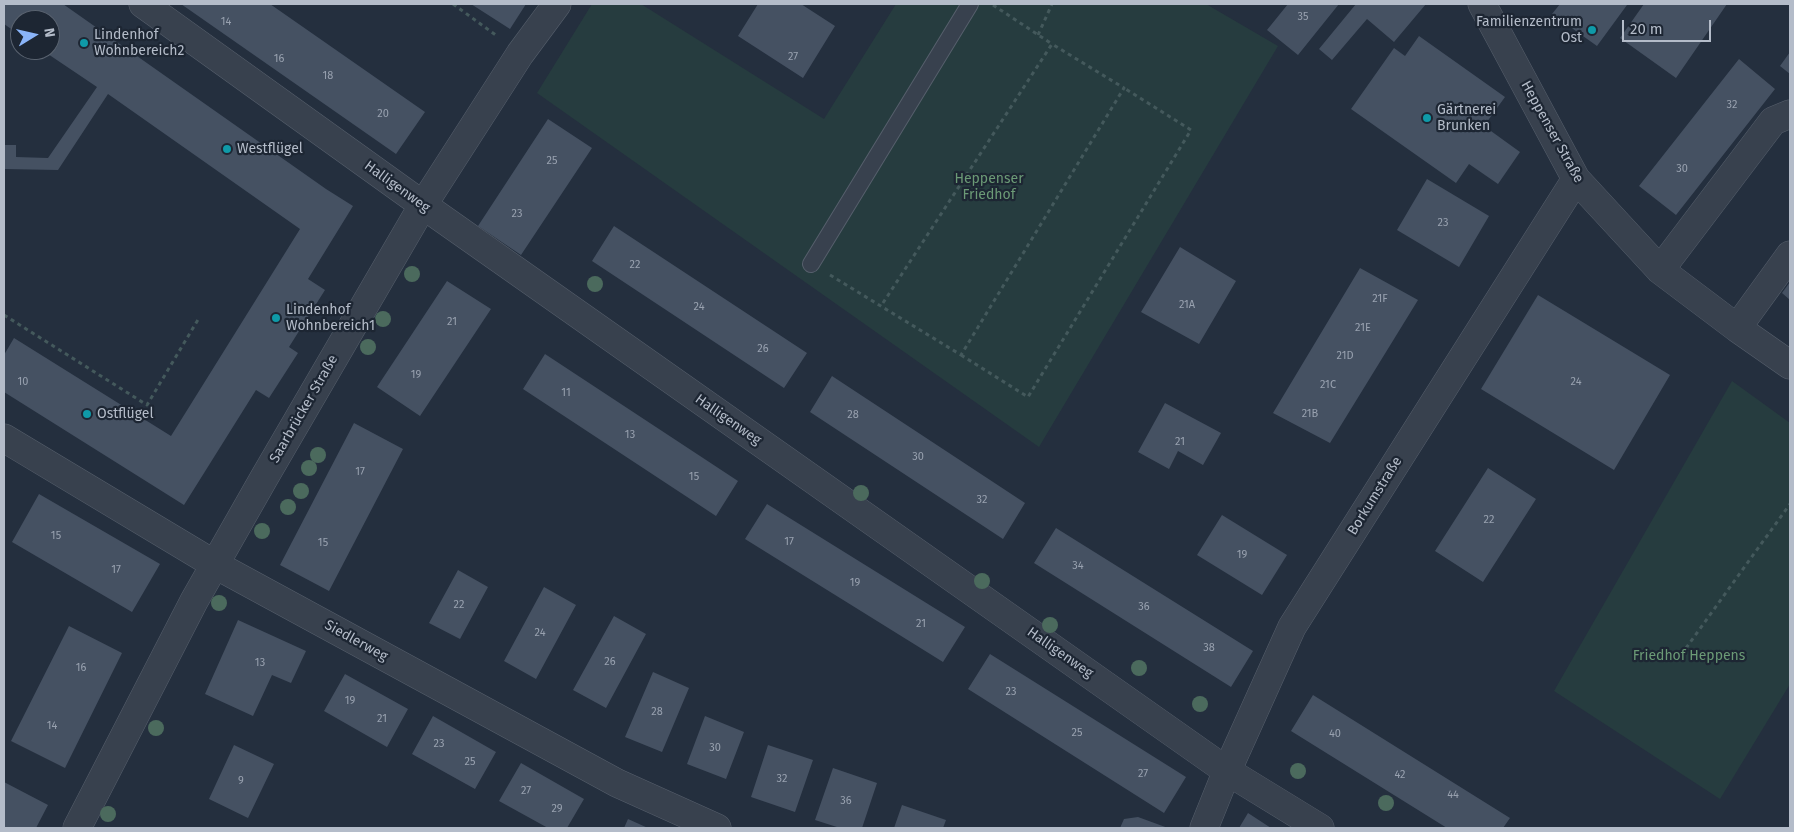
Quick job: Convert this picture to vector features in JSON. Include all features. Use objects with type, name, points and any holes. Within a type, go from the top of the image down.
[{"type":"street","name":"Halligenweg","points":[[143,4],[424,206],[1227,771],[1320,828]]},
{"type":"street","name":"Saarbrücker Straße","points":[[77,828],[214,564],[424,206],[520,54],[556,4]]},
{"type":"street","name":"Heppenser Straße","points":[[1482,4],[1576,178],[1660,270],[1790,365]]},
{"type":"street","points":[[1660,270],[1773,121],[1790,114]]},
{"type":"street","name":"Borkumstraße","points":[[1204,828],[1227,771],[1292,627],[1576,178]]},
{"type":"street","points":[[1737,328],[1790,255]]},
{"type":"street","name":"Siedlerweg","points":[[4,438],[214,564],[617,784],[717,828]]},
{"type":"lane","points":[[812,264],[970,4]]},
{"type":"path","points":[[453,4],[520,54]]},
{"type":"path","points":[[812,264],[1028,397],[1191,130],[990,4]]},
{"type":"path","points":[[1038,35],[1052,4]]},
{"type":"path","points":[[881,306],[1052,44]]},
{"type":"path","points":[[961,355],[1124,88]]},
{"type":"path","points":[[4,315],[147,404],[199,318]]},
{"type":"path","points":[[1686,648],[1790,504]]},
{"type":"green space","name":"Heppenser Friedhof","points":[[592,4],[641,4],[824,119],[896,4],[1206,4],[1278,46],[1039,447],[537,93]]},
{"type":"green space","name":"Friedhof Heppens","points":[[1732,381],[1790,423],[1790,684],[1720,799],[1554,691]]},
{"type":"building","points":[[4,4],[63,4],[353,206],[308,279],[325,290],[289,347],[298,353],[269,398],[256,390],[184,505],[4,392],[4,355],[14,338],[171,436],[300,229],[108,94],[58,170],[4,169],[4,145],[16,145],[16,157],[48,158],[97,87],[57,60],[60,60],[60,10],[10,10],[10,28],[4,24]]},
{"type":"building","points":[[181,4],[270,4],[425,112],[396,154]]},
{"type":"building","points":[[471,4],[526,4],[510,29]]},
{"type":"building","points":[[758,4],[801,4],[835,26],[803,78],[738,36]]},
{"type":"building","points":[[1288,4],[1339,4],[1298,55],[1267,30]]},
{"type":"building","points":[[1356,4],[1426,4],[1394,42],[1367,19],[1332,60],[1319,49]]},
{"type":"building","name":"Familienzentrum Ost","points":[[1560,4],[1627,5],[1597,46],[1552,14]]},
{"type":"building","points":[[1644,4],[1727,4],[1676,78],[1620,38]]},
{"type":"building","name":"Gärtnerei Brunken","points":[[1419,36],[1505,97],[1484,126],[1520,152],[1498,184],[1469,164],[1456,183],[1351,109],[1394,48],[1405,56]]},
{"type":"building","points":[[1790,52],[1790,74],[1780,66]]},
{"type":"building","points":[[1739,59],[1775,89],[1676,215],[1639,186]]},
{"type":"building","points":[[548,119],[592,148],[521,255],[478,226]]},
{"type":"building","points":[[1427,179],[1489,216],[1459,267],[1397,230]]},
{"type":"building","points":[[614,226],[807,353],[784,388],[592,261]]},
{"type":"building","points":[[1180,247],[1236,281],[1199,344],[1141,312]]},
{"type":"building","points":[[1360,268],[1418,300],[1330,443],[1273,413]]},
{"type":"building","points":[[447,281],[491,309],[420,416],[377,387]]},
{"type":"building","points":[[1790,282],[1790,300],[1782,293]]},
{"type":"building","points":[[1538,295],[1670,375],[1614,470],[1481,389]]},
{"type":"building","points":[[545,354],[738,481],[716,516],[523,389]]},
{"type":"building","points":[[832,376],[1025,503],[1003,539],[810,412]]},
{"type":"building","points":[[1165,403],[1221,433],[1203,465],[1178,451],[1169,469],[1138,452]]},
{"type":"building","points":[[354,423],[403,449],[329,591],[280,565]]},
{"type":"building","points":[[1488,468],[1536,499],[1483,582],[1435,551]]},
{"type":"building","points":[[39,494],[160,564],[132,612],[12,542]]},
{"type":"building","points":[[767,504],[965,627],[943,662],[745,539]]},
{"type":"building","points":[[1222,515],[1287,555],[1262,595],[1197,555]]},
{"type":"building","points":[[1056,528],[1253,651],[1231,687],[1034,563]]},
{"type":"building","points":[[458,570],[488,587],[460,639],[429,623]]},
{"type":"building","points":[[544,587],[576,605],[536,679],[504,661]]},
{"type":"building","points":[[614,616],[646,634],[606,708],[573,690]]},
{"type":"building","points":[[238,620],[306,651],[291,683],[272,675],[253,716],[205,694]]},
{"type":"building","points":[[69,626],[122,653],[65,768],[11,741]]},
{"type":"building","points":[[990,654],[1186,777],[1164,813],[968,689]]},
{"type":"building","points":[[653,672],[689,688],[662,752],[625,737]]},
{"type":"building","points":[[345,674],[408,709],[387,747],[324,711]]},
{"type":"building","points":[[1313,695],[1510,818],[1503,828],[1447,828],[1291,731]]},
{"type":"building","points":[[433,716],[496,752],[475,789],[412,754]]},
{"type":"building","points":[[705,716],[744,732],[726,779],[687,764]]},
{"type":"building","points":[[234,745],[274,764],[248,818],[209,799]]},
{"type":"building","points":[[768,745],[813,760],[795,812],[751,797]]},
{"type":"building","points":[[521,763],[584,799],[567,828],[548,828],[499,801]]},
{"type":"building","points":[[833,768],[877,783],[862,828],[840,828],[815,820]]},
{"type":"building","points":[[4,782],[48,805],[36,828],[4,828]]},
{"type":"building","points":[[902,805],[946,820],[943,828],[894,828]]},
{"type":"building","points":[[1248,813],[1271,828],[1239,828]]},
{"type":"building","points":[[1138,817],[1168,828],[1120,828],[1124,819]]},
{"type":"building","points":[[628,819],[648,828],[624,828]]},
{"type":"place","name":"Familienzentrum Ost","points":[[1592,30]]},
{"type":"place","name":"Lindenhof Wohnbereich2","points":[[84,43]]},
{"type":"place","name":"Gärtnerei Brunken","points":[[1427,118]]},
{"type":"place","name":"Westflügel","points":[[227,149]]},
{"type":"place","name":"Lindenhof Wohnbereich1","points":[[276,318]]},
{"type":"place","name":"Ostflügel","points":[[87,414]]}]
